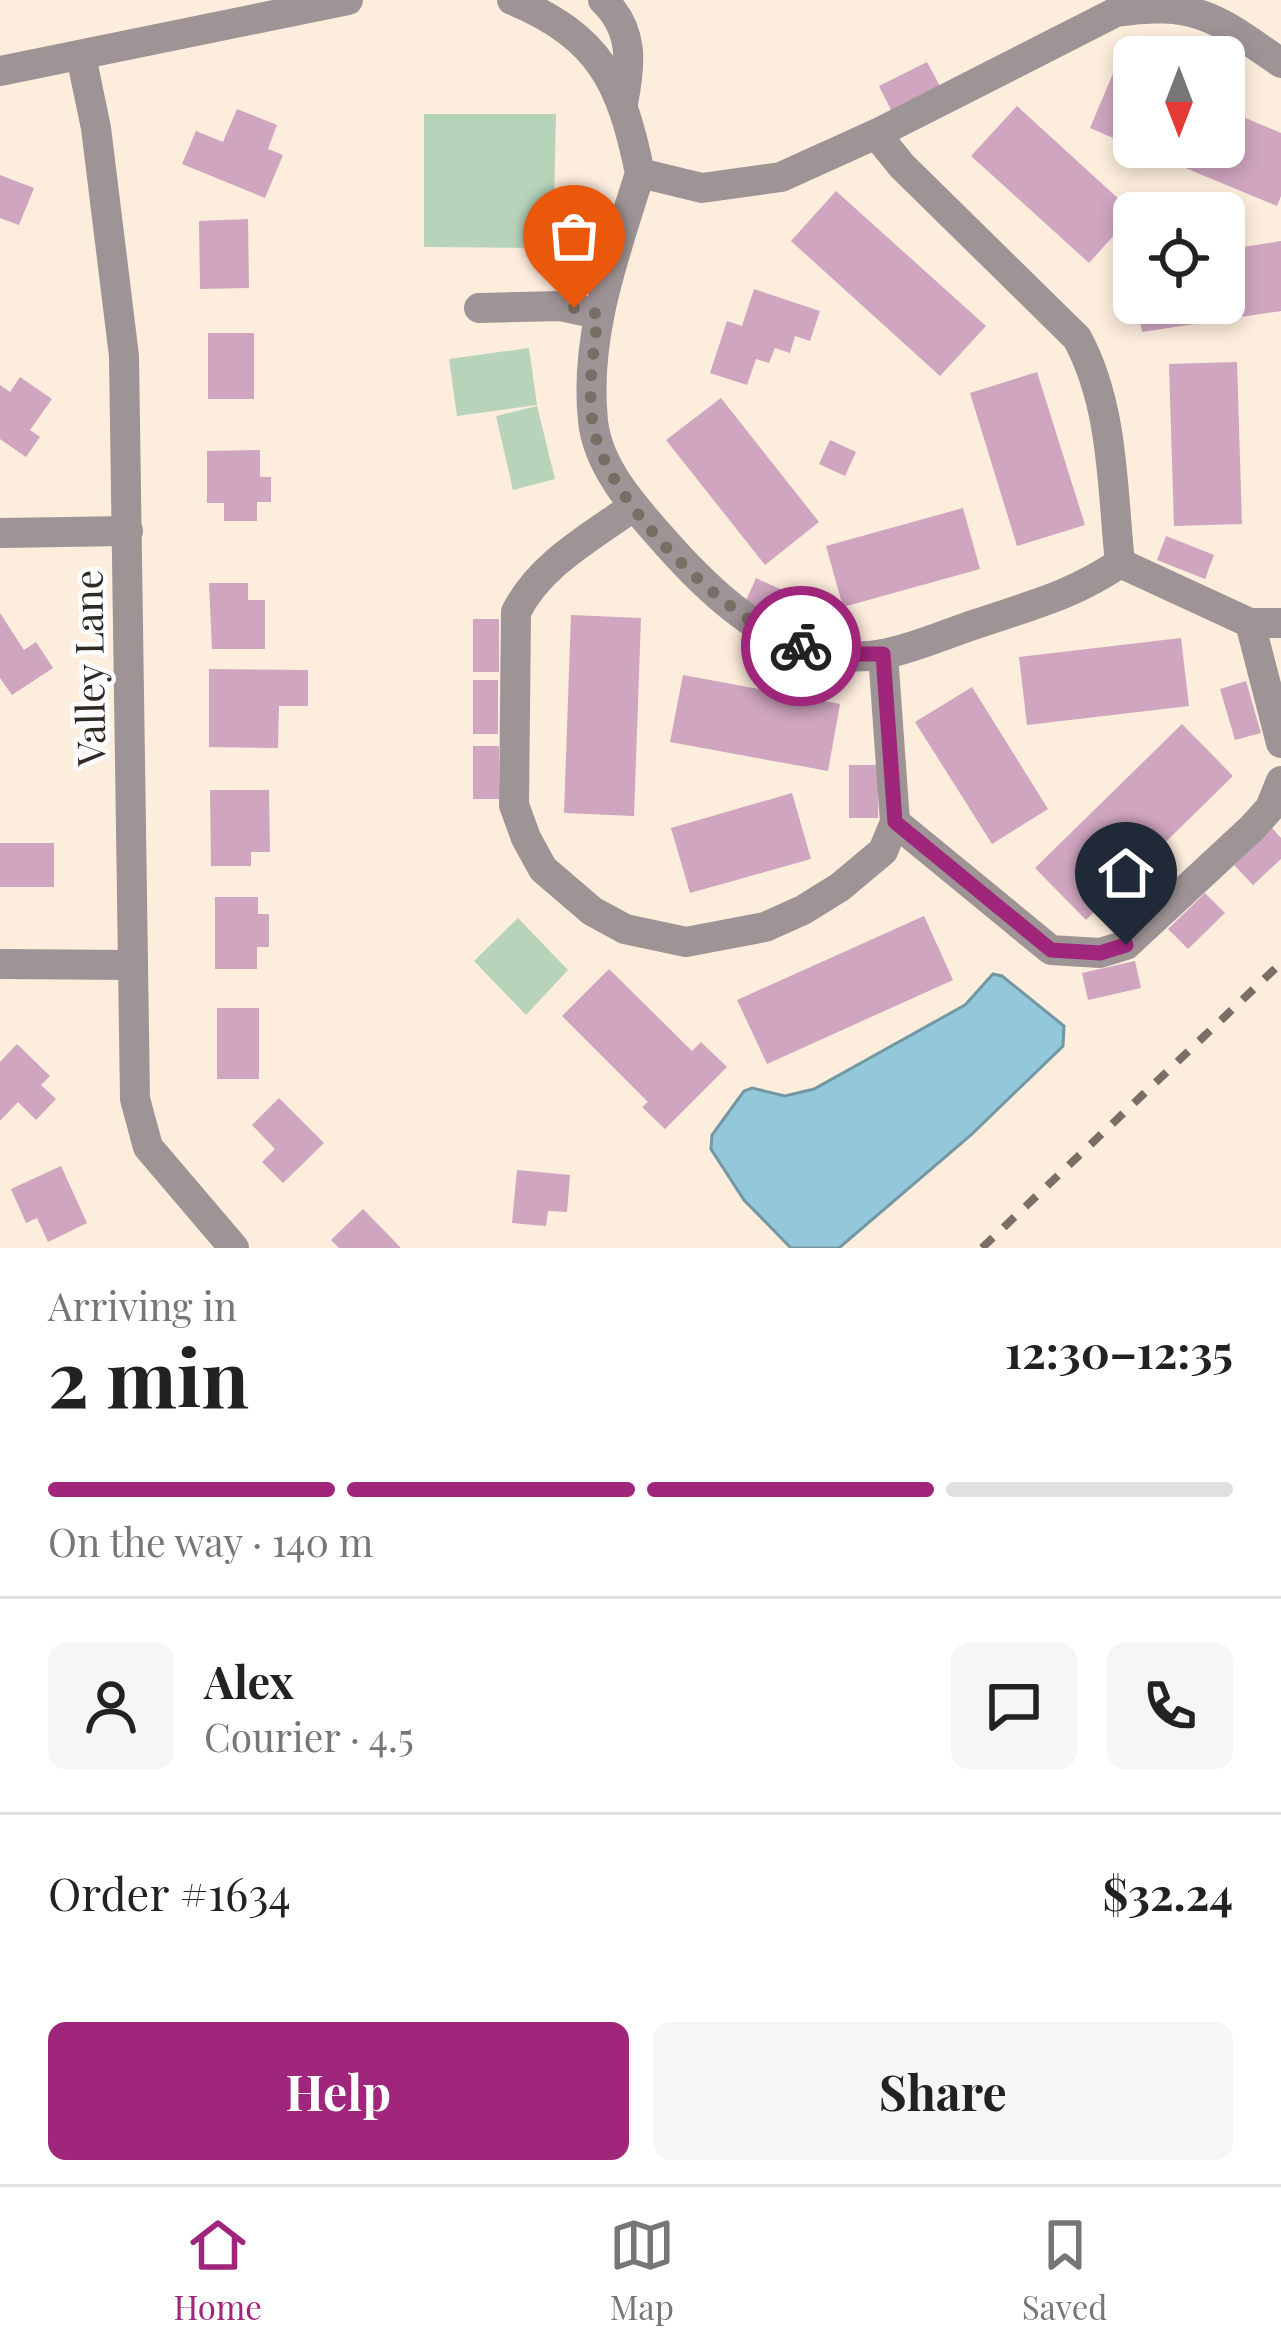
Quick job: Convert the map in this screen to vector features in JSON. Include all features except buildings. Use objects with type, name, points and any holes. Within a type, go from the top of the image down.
[{"type":"street","points":[[0,71],[286,7],[348,0]]},
{"type":"street","points":[[512,0],[568,29],[615,82],[623,104],[640,173],[598,314],[593,425],[603,456],[634,506],[709,592],[781,640],[810,649],[883,654],[1081,589],[1120,563]]},
{"type":"street","points":[[602,0],[620,19],[627,38],[630,58],[623,104]]},
{"type":"street","points":[[640,173],[702,188],[781,177],[1116,12],[1142,5],[1198,6],[1281,63]]},
{"type":"street","name":"Valley Lane","points":[[81,56],[117,280],[124,356],[132,1062],[142,1136],[171,1178],[234,1248]]},
{"type":"street","points":[[876,134],[902,166],[1077,338],[1103,400],[1120,563]]},
{"type":"street","points":[[479,308],[560,305],[598,314]]},
{"type":"street","points":[[634,506],[542,573],[526,590],[516,612],[514,805],[543,869],[567,893],[625,929],[686,942],[765,927],[840,887],[883,851],[895,822],[883,654]]},
{"type":"street","points":[[0,533],[128,530]]},
{"type":"street","points":[[1120,563],[1266,623],[1281,743]]},
{"type":"street","points":[[895,822],[1051,950],[1100,953],[1126,945],[1252,827],[1270,808],[1281,781]]},
{"type":"street","points":[[0,964],[131,964]]},
{"type":"green space","points":[[424,114],[556,114],[553,245],[424,247]]},
{"type":"green space","points":[[529,348],[537,405],[457,416],[449,359]]},
{"type":"green space","points":[[537,406],[555,479],[513,490],[496,416]]},
{"type":"green space","points":[[518,918],[568,970],[526,1015],[474,961]]},
{"type":"water","points":[[993,974],[1002,976],[1064,1026],[1063,1046],[971,1135],[839,1248],[791,1248],[744,1200],[711,1149],[712,1135],[744,1091],[752,1088],[785,1096],[814,1089],[965,1005]]},
{"type":"railway","points":[[982,1248],[1281,963]]},
{"type":"way so far","points":[[574,308],[598,314],[593,425],[613,475],[709,592],[751,623],[801,646]]},
{"type":"route","points":[[801,646],[883,654],[895,822],[1051,950],[1100,953],[1126,945]]}]
